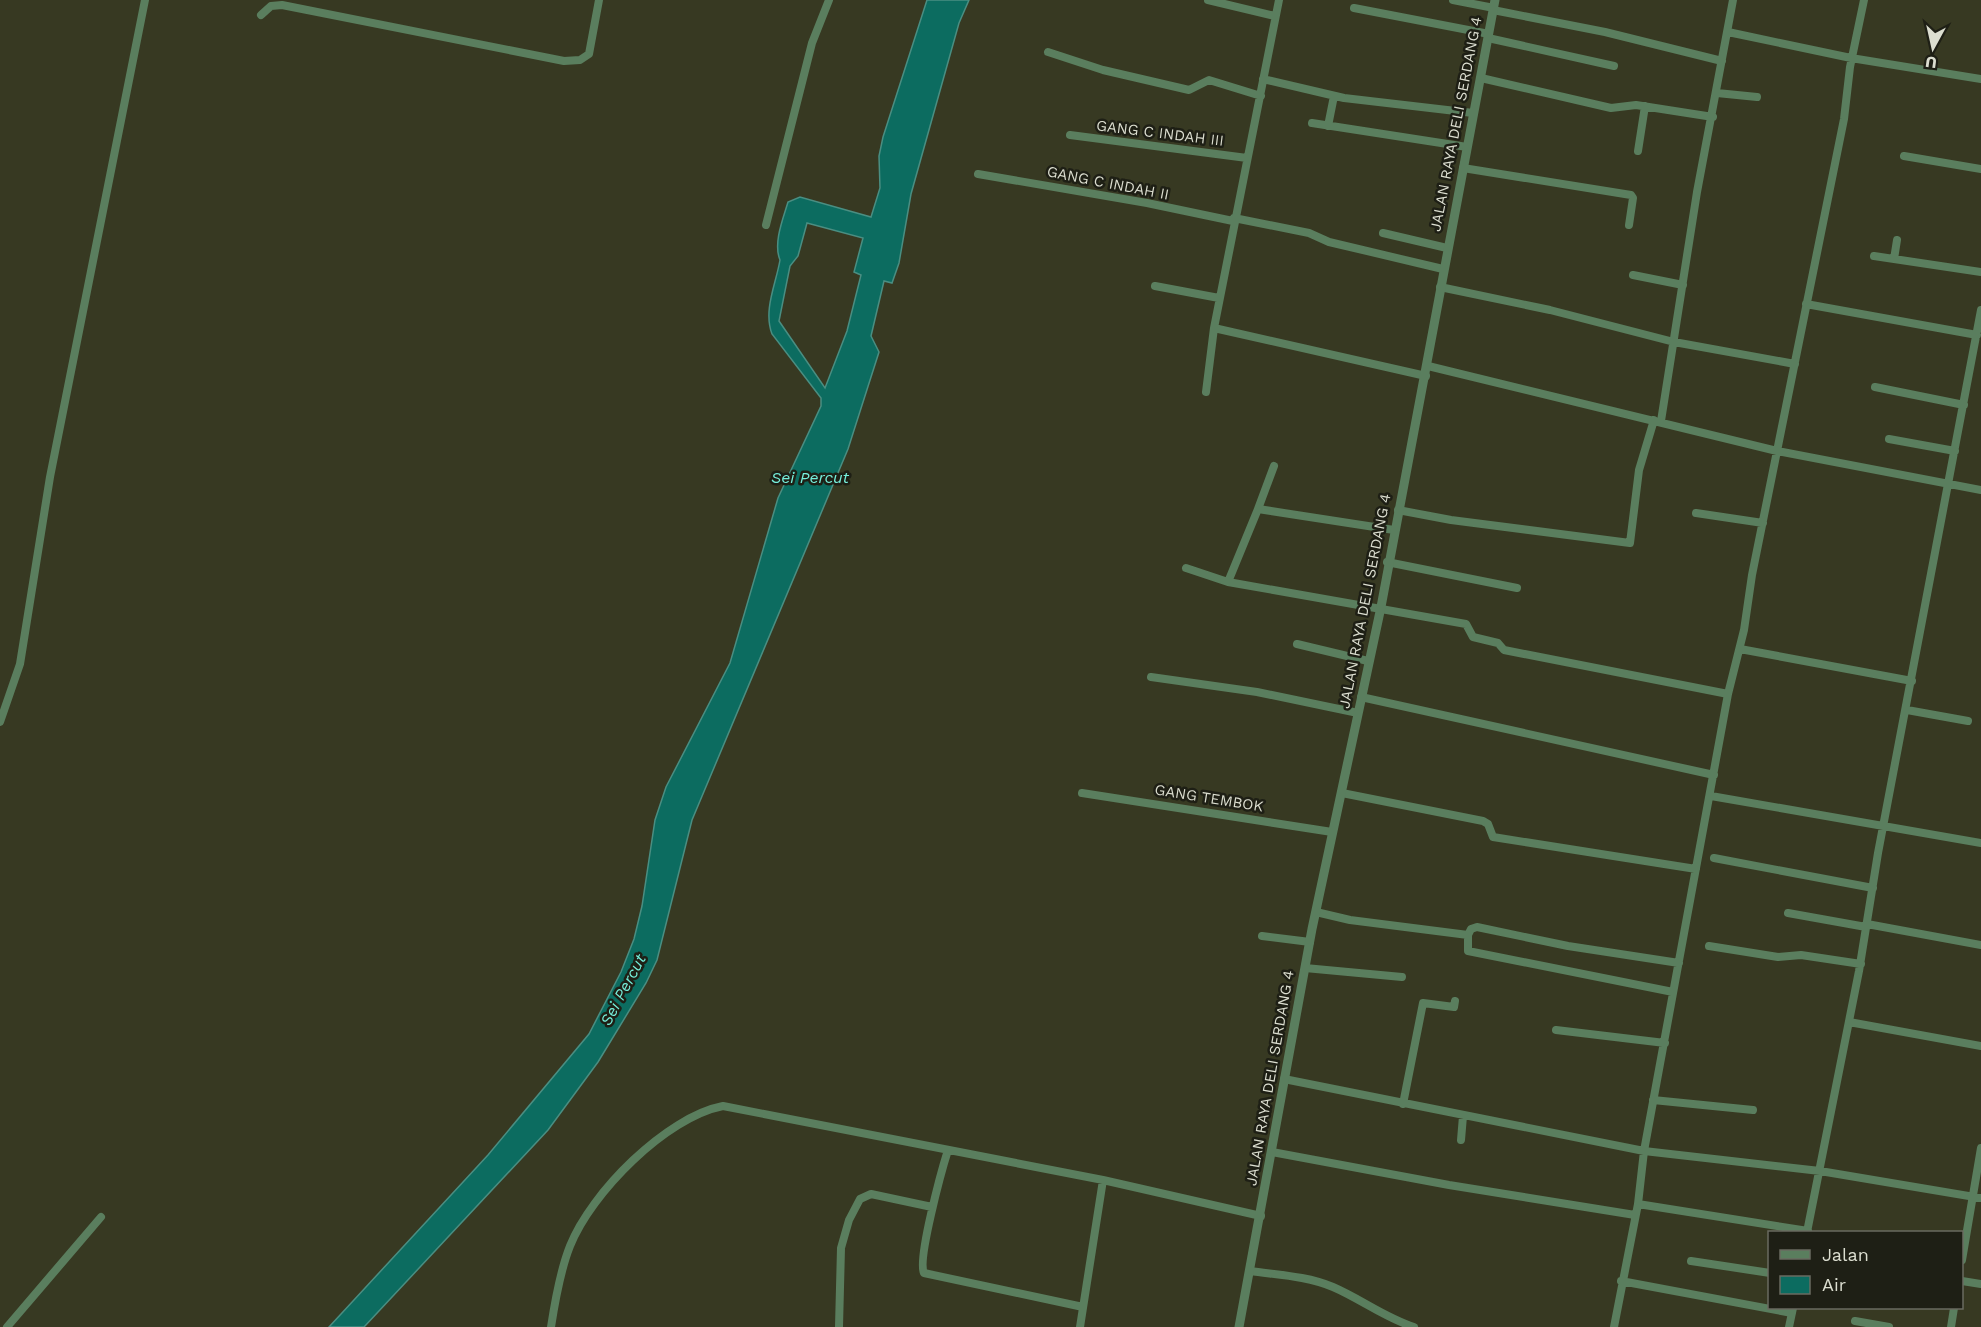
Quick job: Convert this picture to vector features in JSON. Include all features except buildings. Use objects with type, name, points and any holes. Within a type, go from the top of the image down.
[{"type":"street","points":[[0,722],[20,664],[50,477],[145,0]]},
{"type":"street","points":[[261,15],[271,6],[282,5],[564,61],[580,60],[589,54],[599,0]]},
{"type":"street","points":[[766,225],[812,43],[829,0]]},
{"type":"street","points":[[1208,0],[1275,16]]},
{"type":"street","points":[[1206,392],[1214,328],[1234,220],[1279,0]]},
{"type":"street","points":[[1453,0],[1494,6],[1722,61]]},
{"type":"street","points":[[1398,510],[1450,520],[1630,543],[1639,470],[1658,420],[1674,342],[1697,192],[1713,117],[1733,0]]},
{"type":"street","points":[[1614,1327],[1621,1281],[1638,1204],[1653,1100],[1711,796],[1728,694],[1740,649],[1762,522],[1844,119],[1851,58],[1864,0]]},
{"type":"street","name":"JALAN RAYA DELI SERDANG 4","points":[[1239,1327],[1310,942],[1381,607],[1394,530],[1427,371],[1443,269],[1494,6]]},
{"type":"street","points":[[1354,8],[1488,36],[1614,66]]},
{"type":"street","points":[[1728,32],[1851,58],[1981,80]]},
{"type":"street","points":[[1048,52],[1103,70],[1189,90],[1209,80],[1261,96]]},
{"type":"street","points":[[1480,78],[1611,108],[1645,106],[1713,117]]},
{"type":"street","points":[[1263,79],[1334,96],[1473,113]]},
{"type":"street","points":[[1716,93],[1757,97]]},
{"type":"street","points":[[1328,126],[1334,96]]},
{"type":"street","points":[[1638,151],[1645,106]]},
{"type":"street","points":[[1312,123],[1467,147]]},
{"type":"street","name":"GANG C INDAH III","points":[[1070,135],[1247,158]]},
{"type":"street","points":[[1904,156],[1981,169]]},
{"type":"street","points":[[1463,168],[1631,195],[1633,198],[1629,225]]},
{"type":"street","name":"GANG C INDAH II","points":[[978,174],[1309,233],[1329,242],[1443,269]]},
{"type":"street","points":[[1383,233],[1447,248]]},
{"type":"street","points":[[1894,259],[1897,240]]},
{"type":"street","points":[[1874,256],[1981,272]]},
{"type":"street","points":[[1633,274],[1683,285]]},
{"type":"street","points":[[1155,286],[1220,298]]},
{"type":"street","points":[[1440,287],[1550,310],[1674,342],[1795,364]]},
{"type":"street","points":[[1806,304],[1977,335]]},
{"type":"street","points":[[1808,1231],[1861,964],[1884,826],[1955,451],[1978,346],[1977,335],[1981,310]]},
{"type":"street","points":[[1214,328],[1658,420],[1777,450],[1981,490]]},
{"type":"street","points":[[1875,387],[1964,405]]},
{"type":"street","points":[[1889,440],[1955,451]]},
{"type":"street","points":[[1228,582],[1274,466]]},
{"type":"street","points":[[1258,509],[1394,530]]},
{"type":"street","points":[[1696,513],[1762,522]]},
{"type":"street","points":[[1388,562],[1517,588]]},
{"type":"street","points":[[1186,568],[1228,582],[1381,607],[1466,624],[1474,637],[1498,643],[1506,650],[1728,694]]},
{"type":"street","points":[[1297,644],[1368,661]]},
{"type":"street","points":[[1740,649],[1912,681]]},
{"type":"street","points":[[1151,677],[1257,692],[1358,713]]},
{"type":"street","points":[[1361,697],[1714,775]]},
{"type":"street","points":[[1906,710],[1968,721]]},
{"type":"street","name":"GANG TEMBOK","points":[[1082,793],[1332,832]]},
{"type":"street","points":[[1342,793],[1483,821],[1488,824],[1493,837],[1696,869]]},
{"type":"street","points":[[1711,796],[1981,843]]},
{"type":"street","points":[[1714,858],[1873,888]]},
{"type":"street","points":[[1316,912],[1350,920],[1468,935]]},
{"type":"street","points":[[1788,913],[1981,945]]},
{"type":"street","points":[[1673,992],[1468,951],[1468,935],[1471,929],[1477,927],[1568,946],[1679,963]]},
{"type":"street","points":[[1262,936],[1310,942]]},
{"type":"street","points":[[1709,946],[1778,957],[1801,955],[1861,964]]},
{"type":"street","points":[[1305,968],[1402,977]]},
{"type":"street","points":[[1403,1104],[1423,1003],[1454,1006],[1455,1001]]},
{"type":"street","points":[[1849,1022],[1981,1046]]},
{"type":"street","points":[[1556,1030],[1665,1043]]},
{"type":"street","points":[[1284,1079],[1644,1150],[1820,1171],[1981,1198]]},
{"type":"street","points":[[1653,1100],[1753,1110]]},
{"type":"street","points":[[551,1327],[570,1243],[591,1208],[617,1174],[660,1137],[704,1112],[729,1106],[1262,1212]]},
{"type":"street","points":[[1461,1140],[1463,1116]]},
{"type":"street","points":[[1963,1254],[1981,1148]]},
{"type":"street","points":[[948,1150],[932,1207],[928,1238],[921,1261],[924,1273],[1083,1307]]},
{"type":"street","points":[[1272,1152],[1449,1185],[1635,1215]]},
{"type":"street","points":[[1080,1327],[1103,1180]]},
{"type":"street","points":[[839,1327],[841,1248],[849,1220],[860,1199],[871,1194],[932,1207]]},
{"type":"street","points":[[1638,1204],[1802,1231]]},
{"type":"street","points":[[7,1327],[102,1217]]},
{"type":"street","points":[[1691,1261],[1768,1273]]},
{"type":"street","points":[[1250,1271],[1296,1277],[1333,1287],[1391,1323],[1414,1327]]},
{"type":"street","points":[[1621,1281],[1768,1306]]},
{"type":"street","points":[[1963,1281],[1981,1284]]},
{"type":"street","points":[[1951,1327],[1954,1309]]},
{"type":"street","points":[[1790,1327],[1793,1310]]},
{"type":"street","points":[[1855,1321],[1889,1327]]},
{"type":"water","name":"Sei Percut","points":[[927,0],[969,0],[959,23],[911,194],[899,263],[892,283],[884,281],[871,336],[879,352],[848,449],[692,820],[657,960],[646,983],[598,1062],[548,1130],[364,1327],[329,1327],[488,1155],[589,1034],[621,972],[634,939],[642,906],[655,820],[666,787],[730,663],[778,498],[821,406],[821,398],[772,334],[770,325],[771,297],[780,260],[778,239],[781,223],[788,202],[800,197],[871,217],[880,188],[879,156]],"holes":[[[807,223],[863,238],[854,272],[861,275],[847,331],[825,388],[779,321],[790,266],[798,256]]]}]
